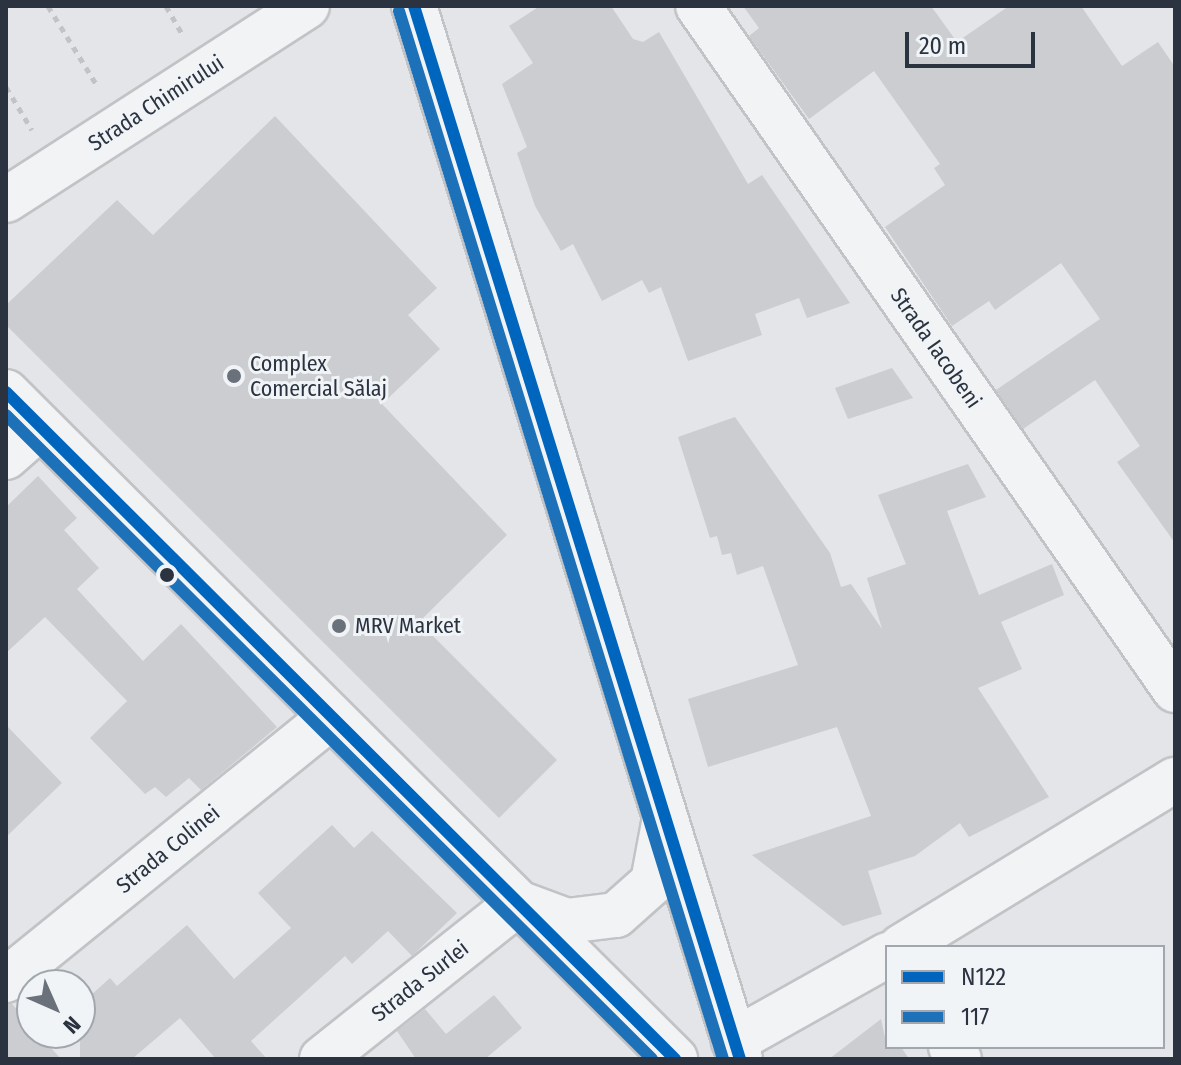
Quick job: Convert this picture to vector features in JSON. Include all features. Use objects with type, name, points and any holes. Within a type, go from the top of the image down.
[{"type":"street","name":"Strada Chimirului","points":[[6,200],[307,6]]},
{"type":"street","points":[[414,6],[737,1050],[885,956]]},
{"type":"street","name":"Strada Iacobeni","points":[[698,6],[1175,690]]},
{"type":"street","points":[[6,392],[675,1059]]},
{"type":"street","points":[[6,457],[40,427]]},
{"type":"street","name":"Strada Colinei","points":[[6,980],[330,718]]},
{"type":"street","points":[[904,945],[1175,780]]},
{"type":"street","points":[[518,903],[567,921],[616,915],[653,882],[662,859],[663,811]]},
{"type":"street","name":"Strada Surlei","points":[[322,1059],[518,903]]},
{"type":"path","points":[[48,6],[122,126]]},
{"type":"building","points":[[540,6],[611,6],[633,39],[643,42],[659,32],[748,184],[762,175],[850,303],[807,318],[799,298],[755,314],[762,335],[688,361],[661,287],[649,293],[642,280],[602,301],[573,244],[561,251],[535,206],[517,153],[527,147],[502,84],[533,63],[509,26]]},
{"type":"building","points":[[743,6],[931,6],[957,42],[1009,6],[1081,6],[1122,66],[1158,42],[1175,67],[1175,543],[1117,462],[1140,446],[1095,380],[1023,429],[996,390],[1100,319],[1061,263],[995,310],[989,301],[952,326],[885,227],[945,185],[934,168],[940,164],[874,71],[809,119],[749,36],[759,28]]},
{"type":"building","name":"Complex Comercial Sălaj","points":[[275,116],[437,288],[408,315],[440,349],[382,404],[507,535],[419,622],[557,760],[499,818],[6,325],[6,305],[117,200],[153,235]]},
{"type":"building","points":[[892,368],[913,398],[848,419],[835,388]]},
{"type":"building","points":[[735,417],[830,553],[841,587],[851,584],[882,629],[867,578],[906,564],[878,495],[968,464],[986,497],[947,511],[979,595],[1052,564],[1064,595],[1001,622],[1022,669],[978,688],[1049,797],[969,837],[960,823],[915,856],[868,871],[882,914],[843,926],[752,855],[871,816],[837,727],[708,767],[688,699],[798,665],[763,566],[737,575],[731,553],[722,555],[717,536],[710,538],[678,437]]},
{"type":"building","points":[[38,476],[77,518],[64,530],[99,568],[77,589],[143,661],[181,624],[277,727],[201,790],[189,778],[166,797],[155,787],[145,794],[90,738],[127,701],[45,617],[6,653],[6,507]]},
{"type":"building","points":[[6,725],[62,783],[6,837]]},
{"type":"building","points":[[332,825],[354,848],[372,831],[457,913],[412,956],[388,931],[352,964],[345,956],[251,1041],[267,1059],[216,1059],[180,1018],[132,1059],[80,1059],[80,1049],[96,1049],[96,991],[110,978],[117,986],[187,925],[234,979],[291,928],[258,893]]},
{"type":"building","points":[[494,995],[522,1028],[485,1059],[416,1059],[397,1031],[425,1009],[446,1034]]},
{"type":"building","points":[[6,1004],[12,1004],[16,1008],[16,1049],[52,1049],[61,1059],[6,1059]]},
{"type":"building","points":[[881,1019],[885,1049],[902,1049],[909,1059],[829,1059]]},
{"type":"transit line","name":"N122","points":[[414,6],[740,1059]]},
{"type":"transit line","name":"117","points":[[399,11],[723,1059]]},
{"type":"transit line","name":"N122","points":[[6,392],[675,1059]]},
{"type":"transit line","name":"117","points":[[6,415],[652,1059]]},
{"type":"place","name":"Complex Comercial Sălaj","points":[[234,376]]},
{"type":"place","name":"MRV Market","points":[[339,626]]}]
